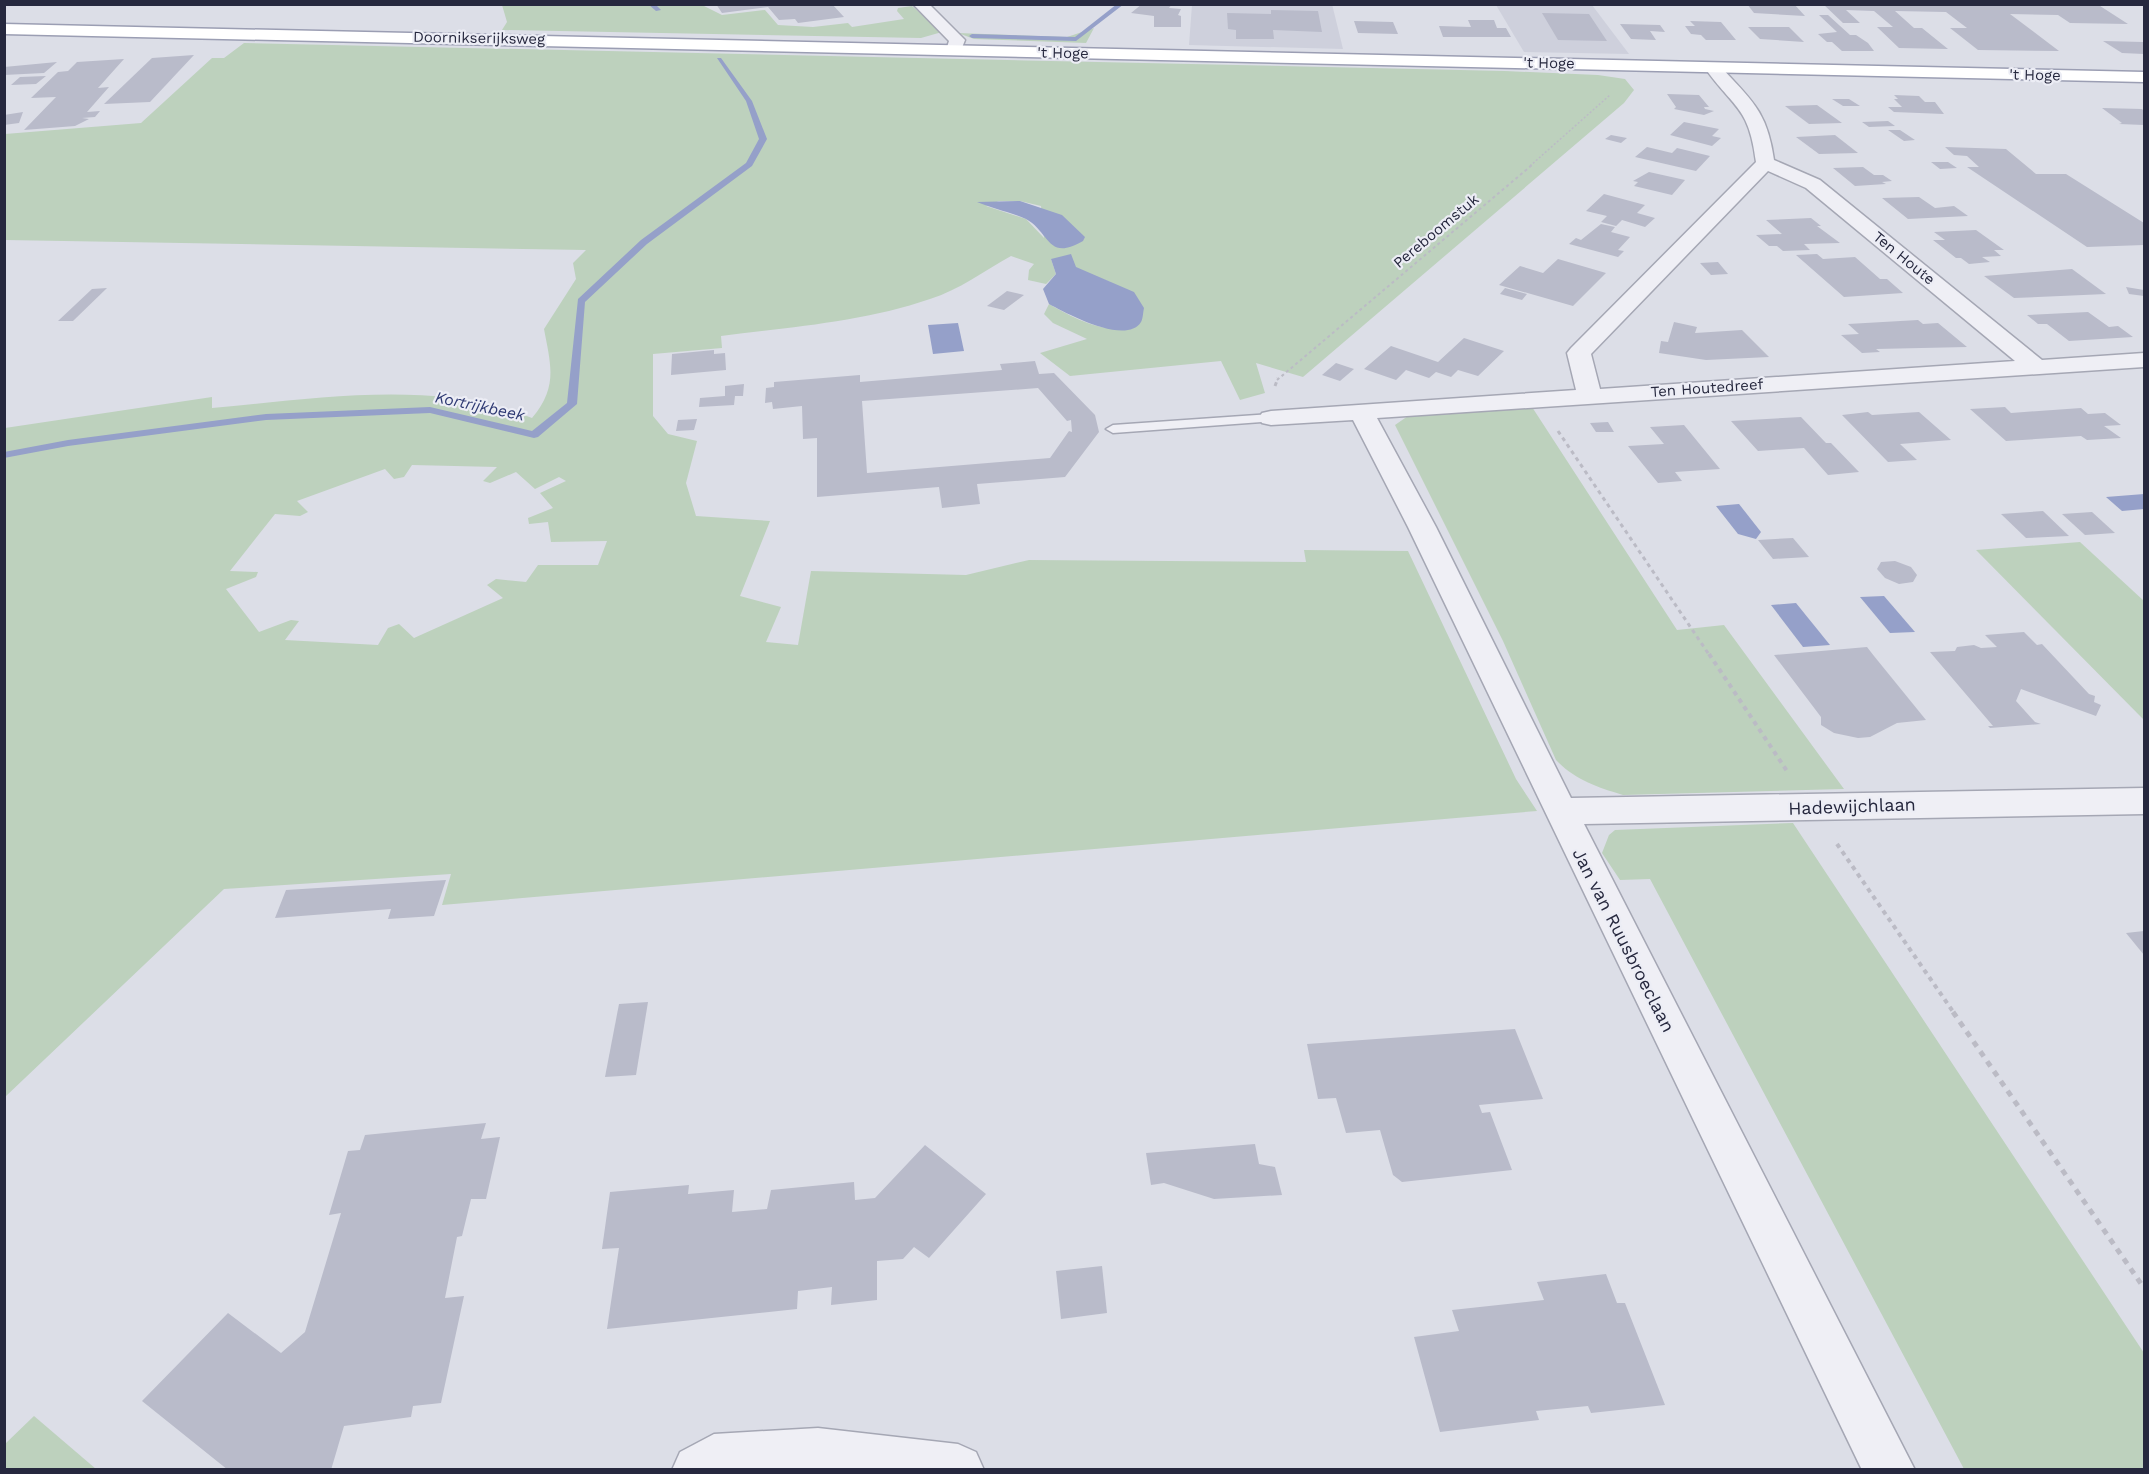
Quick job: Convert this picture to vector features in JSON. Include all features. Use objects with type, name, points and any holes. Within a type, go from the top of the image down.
[{"type":"main road","name":"Doornikserijksweg","points":[[4,29],[954,50]]},
{"type":"main road","name":"'t Hoge","points":[[954,50],[2145,77]]},
{"type":"street","points":[[920,4],[957,40],[954,50]]},
{"type":"street","points":[[1589,395],[1579,353],[1765,163],[1761,132],[1750,109],[1713,68]]},
{"type":"street","name":"Ten Houte","points":[[1765,163],[1813,184],[2035,366]]},
{"type":"street","name":"Ten Houtedreef","points":[[1271,418],[1589,395],[2145,360]]},
{"type":"street","name":"Jan van Ruusbroeclaan","points":[[1361,411],[1422,527],[1560,811],[1889,1470]]},
{"type":"street","name":"Hadewijchlaan","points":[[1560,811],[2145,801]]},
{"type":"street","points":[[698,1470],[714,1460],[818,1454],[958,1470]]},
{"type":"lane","points":[[1113,429],[1271,418]]},
{"type":"path","name":"Pereboomstuk","points":[[1271,418],[1269,404],[1278,377],[1608,98],[1618,84],[1605,65]]},
{"type":"shaded area","points":[[1332,4],[1343,49],[1189,45],[1192,5]]},
{"type":"shaded area","points":[[1496,5],[1592,5],[1629,54],[1524,52]]},
{"type":"green space","points":[[700,4],[722,15],[765,10],[778,25],[813,27],[848,23],[852,27],[904,19],[897,11],[898,8],[912,6],[942,32],[921,38],[502,30],[507,22],[502,5]]},
{"type":"green space","points":[[1094,28],[1086,43],[974,39],[958,33],[1067,37]]},
{"type":"green space","points":[[244,43],[1505,71],[1598,75],[1625,79],[1634,90],[1624,103],[1303,377],[1256,363],[1265,393],[1240,400],[1221,361],[1070,376],[1040,353],[1087,339],[1053,323],[1044,314],[1049,304],[1089,324],[1110,328],[1133,328],[1110,282],[1051,259],[1056,274],[1046,284],[1028,280],[1029,270],[1034,264],[1011,256],[951,291],[905,307],[827,323],[721,336],[722,348],[653,354],[653,416],[668,434],[697,441],[686,483],[696,516],[770,521],[740,596],[781,607],[766,642],[798,645],[811,571],[966,575],[1029,560],[1306,562],[1304,550],[1408,551],[1516,779],[1537,811],[442,905],[451,874],[224,889],[5,1097],[5,428],[212,397],[212,408],[332,397],[415,395],[455,398],[495,406],[532,418],[546,396],[549,386],[550,365],[544,329],[576,279],[573,263],[586,250],[5,240],[5,134],[141,123],[212,58],[224,58]],"holes":[[[999,201],[1020,201],[1041,206],[1044,238],[1026,219],[986,206]],[[412,465],[497,467],[483,481],[490,483],[516,472],[535,489],[559,477],[566,481],[540,493],[553,508],[528,518],[529,524],[548,522],[551,542],[607,541],[598,565],[538,565],[526,582],[496,579],[487,585],[503,598],[414,638],[399,624],[388,628],[378,645],[285,640],[299,621],[291,620],[259,632],[226,589],[256,577],[258,572],[230,571],[275,514],[300,516],[308,512],[297,501],[385,469],[394,479],[404,477]]]},
{"type":"green space","points":[[1532,407],[1677,630],[1724,625],[1844,789],[1623,795],[1579,778],[1556,760],[1503,641],[1395,425],[1408,416]]},
{"type":"green space","points":[[2080,542],[2144,601],[2144,720],[1976,550]]},
{"type":"green space","points":[[1793,823],[2144,1353],[2144,1469],[1964,1469],[1650,879],[1620,880],[1602,853],[1609,835],[1615,830]]},
{"type":"green space","points":[[34,1416],[96,1469],[5,1469],[5,1444]]},
{"type":"water","points":[[1020,201],[1062,215],[1085,237],[1083,241],[1071,247],[1055,247],[1026,219],[977,202]]},
{"type":"water","points":[[1071,254],[1076,267],[1134,292],[1144,308],[1141,322],[1123,331],[1110,329],[1082,320],[1049,304],[1043,289],[1056,274],[1051,259]]},
{"type":"water","points":[[958,323],[964,351],[933,354],[928,325]]},
{"type":"water","points":[[2144,494],[2144,509],[2122,511],[2106,497]]},
{"type":"water","points":[[1739,504],[1761,532],[1756,539],[1738,534],[1716,506]]},
{"type":"water","points":[[1884,596],[1915,632],[1890,633],[1860,597]]},
{"type":"water","points":[[1796,603],[1830,645],[1803,647],[1771,605]]},
{"type":"building","points":[[716,4],[832,4],[844,17],[798,23],[795,19],[779,20],[768,7],[722,13]]},
{"type":"building","points":[[1142,4],[1172,4],[1169,8],[1181,9],[1178,15],[1181,16],[1181,27],[1154,27],[1154,16],[1131,13]]},
{"type":"building","points":[[1747,4],[1794,4],[1805,16],[1754,13]]},
{"type":"building","points":[[1823,4],[2097,4],[2128,24],[2070,23],[2058,15],[2010,14],[2059,51],[1978,50],[1950,28],[1967,28],[1946,12],[1895,11],[1914,28],[1922,28],[1948,49],[1899,48],[1877,27],[1893,27],[1874,11],[1846,10],[1860,23],[1843,23]]},
{"type":"building","points":[[1271,10],[1318,11],[1322,32],[1273,30],[1274,39],[1236,39],[1236,30],[1228,29],[1227,13],[1271,14]]},
{"type":"building","points":[[1542,13],[1589,14],[1607,41],[1558,40]]},
{"type":"building","points":[[1819,15],[1828,15],[1850,35],[1856,35],[1868,43],[1874,51],[1842,51],[1832,42],[1827,42],[1818,34],[1837,32]]},
{"type":"building","points":[[1468,20],[1494,20],[1497,28],[1506,28],[1511,37],[1443,37],[1439,26],[1471,27]]},
{"type":"building","points":[[1354,21],[1393,22],[1398,34],[1358,33]]},
{"type":"building","points":[[1690,21],[1721,22],[1736,40],[1706,40],[1701,35],[1691,34],[1685,26],[1695,26]]},
{"type":"building","points":[[1620,24],[1660,25],[1665,32],[1650,31],[1656,40],[1631,39]]},
{"type":"building","points":[[1748,27],[1789,27],[1804,42],[1760,39]]},
{"type":"building","points":[[2103,41],[2143,42],[2144,54],[2122,53]]},
{"type":"building","points":[[194,55],[150,102],[104,104],[152,58]]},
{"type":"building","points":[[124,59],[98,88],[109,87],[87,112],[100,111],[95,117],[82,118],[89,119],[75,126],[24,130],[56,97],[31,98],[58,72],[68,71],[77,62]]},
{"type":"building","points":[[57,62],[44,73],[4,75],[4,67]]},
{"type":"building","points":[[46,76],[36,84],[11,85],[20,77]]},
{"type":"building","points":[[1667,94],[1699,95],[1709,107],[1704,107],[1705,109],[1714,111],[1704,115],[1674,109],[1676,107]]},
{"type":"building","points":[[1894,95],[1919,96],[1925,102],[1935,102],[1944,114],[1894,112],[1888,107],[1902,107],[1894,99],[1898,99]]},
{"type":"building","points":[[1832,99],[1849,99],[1860,106],[1843,106]]},
{"type":"building","points":[[1817,105],[1842,123],[1809,124],[1785,106]]},
{"type":"building","points":[[2102,108],[2142,109],[2144,125],[2119,124],[2122,123]]},
{"type":"building","points":[[23,112],[19,123],[4,125],[4,115]]},
{"type":"building","points":[[1888,121],[1895,126],[1869,127],[1862,122]]},
{"type":"building","points":[[1684,122],[1719,129],[1712,136],[1721,138],[1712,146],[1670,135]]},
{"type":"building","points":[[1888,130],[1900,130],[1915,140],[1904,141]]},
{"type":"building","points":[[1611,135],[1627,138],[1621,143],[1605,139]]},
{"type":"building","points":[[1835,135],[1858,153],[1819,154],[1796,137]]},
{"type":"building","points":[[1647,147],[1672,153],[1677,148],[1710,156],[1696,171],[1635,157]]},
{"type":"building","points":[[1945,147],[2006,149],[2036,174],[2066,174],[2144,223],[2144,245],[2087,247],[1967,167],[1979,167],[1967,156],[1954,155]]},
{"type":"building","points":[[1931,162],[1948,162],[1957,168],[1940,169]]},
{"type":"building","points":[[1863,167],[1874,175],[1883,175],[1892,181],[1882,182],[1886,184],[1855,186],[1833,168]]},
{"type":"building","points":[[1649,172],[1685,180],[1672,195],[1634,186],[1638,182],[1633,181]]},
{"type":"building","points":[[1604,194],[1645,205],[1637,213],[1655,218],[1645,227],[1622,220],[1616,226],[1601,222],[1607,216],[1586,211]]},
{"type":"building","points":[[1919,197],[1935,208],[1954,206],[1968,216],[1908,219],[1882,198]]},
{"type":"building","points":[[1811,218],[1821,226],[1817,226],[1840,243],[1804,244],[1810,250],[1783,251],[1777,246],[1769,246],[1756,235],[1782,234],[1766,220]]},
{"type":"building","points":[[1601,224],[1615,227],[1611,232],[1630,237],[1618,250],[1624,251],[1618,257],[1569,244],[1576,238],[1581,240]]},
{"type":"building","points":[[1976,230],[2004,250],[1994,250],[2001,256],[1982,257],[1990,262],[1969,264],[1961,258],[1956,258],[1933,240],[1945,240],[1934,232]]},
{"type":"building","points":[[1817,254],[1823,259],[1855,257],[1880,279],[1887,279],[1903,293],[1844,297],[1796,255]]},
{"type":"building","points":[[1558,259],[1606,273],[1573,306],[1499,285],[1520,266],[1543,273]]},
{"type":"building","points":[[1718,262],[1728,274],[1711,275],[1700,263]]},
{"type":"building","points":[[2072,269],[2106,294],[2014,298],[1984,276]]},
{"type":"building","points":[[2126,287],[2144,290],[2144,296],[2129,294]]},
{"type":"building","points":[[107,288],[73,321],[58,321],[92,289]]},
{"type":"building","points":[[1505,288],[1527,294],[1522,300],[1500,294]]},
{"type":"building","points":[[1007,291],[1024,295],[1004,310],[987,306]]},
{"type":"building","points":[[2088,312],[2109,327],[2118,326],[2133,337],[2069,341],[2047,324],[2038,324],[2027,315]]},
{"type":"building","points":[[1918,320],[1923,324],[1938,323],[1967,347],[1876,349],[1880,352],[1862,353],[1841,335],[1859,334],[1848,324]]},
{"type":"building","points":[[1674,322],[1697,327],[1695,333],[1742,330],[1769,357],[1706,360],[1659,353],[1661,341],[1668,342]]},
{"type":"building","points":[[1464,338],[1504,351],[1478,376],[1458,370],[1451,377],[1436,372],[1429,378],[1406,370],[1396,380],[1364,369],[1391,346],[1438,362]]},
{"type":"building","points":[[714,350],[714,354],[725,353],[726,370],[671,375],[672,354]]},
{"type":"building","points":[[1035,361],[1039,374],[1054,373],[1095,415],[1099,432],[1065,477],[977,484],[980,504],[942,508],[939,487],[817,497],[817,438],[803,439],[802,406],[773,409],[772,402],[765,403],[766,388],[774,387],[774,382],[860,375],[860,382],[1002,370],[1000,364]],"holes":[[[1038,388],[1067,421],[1071,420],[1072,432],[1069,431],[1050,458],[867,473],[862,401]]]},
{"type":"building","points":[[1336,363],[1354,369],[1340,381],[1322,375]]},
{"type":"building","points":[[744,384],[743,396],[735,396],[734,405],[699,407],[700,398],[725,396],[725,386]]},
{"type":"building","points":[[2005,407],[2011,413],[2081,408],[2088,414],[2105,413],[2121,425],[2104,426],[2121,438],[2087,440],[2081,436],[2006,441],[1970,409]]},
{"type":"building","points":[[1868,412],[1872,415],[1919,412],[1951,440],[1900,444],[1917,460],[1888,462],[1842,415]]},
{"type":"building","points":[[1801,417],[1859,472],[1828,475],[1804,448],[1758,451],[1731,421]]},
{"type":"building","points":[[697,419],[694,430],[676,431],[678,420]]},
{"type":"building","points":[[1608,422],[1614,432],[1596,432],[1590,423]]},
{"type":"building","points":[[1684,425],[1720,469],[1675,472],[1682,481],[1658,483],[1628,446],[1664,444],[1650,427]]},
{"type":"building","points":[[2043,511],[2069,536],[2026,538],[2001,514]]},
{"type":"building","points":[[2092,512],[2115,533],[2085,535],[2062,514]]},
{"type":"building","points":[[1793,538],[1809,557],[1773,559],[1758,540]]},
{"type":"building","points":[[1895,561],[1911,567],[1917,575],[1913,582],[1899,584],[1885,578],[1877,569],[1881,562]]},
{"type":"building","points":[[2024,632],[2037,645],[2042,644],[2089,694],[2095,696],[2094,702],[2101,705],[2096,716],[2021,689],[2016,701],[2035,722],[2041,724],[1990,728],[1988,726],[1993,726],[1930,652],[1955,651],[1957,647],[1974,645],[1981,648],[1997,647],[1985,635]]},
{"type":"building","points":[[1867,647],[1926,720],[1897,723],[1870,737],[1858,738],[1834,733],[1821,725],[1821,717],[1774,655]]},
{"type":"building","points":[[446,880],[434,916],[388,919],[391,909],[275,918],[286,890]]},
{"type":"building","points":[[2144,931],[2144,955],[2126,933]]},
{"type":"building","points":[[648,1002],[636,1075],[605,1077],[619,1004]]},
{"type":"building","points":[[1515,1029],[1543,1099],[1479,1105],[1482,1113],[1490,1112],[1512,1170],[1402,1182],[1393,1175],[1380,1130],[1346,1133],[1336,1098],[1318,1099],[1307,1044]]},
{"type":"building","points":[[486,1123],[481,1139],[500,1137],[486,1199],[471,1199],[462,1236],[457,1237],[445,1298],[464,1296],[441,1403],[413,1406],[411,1417],[344,1426],[331,1470],[228,1470],[142,1401],[228,1313],[281,1353],[305,1332],[341,1213],[329,1215],[348,1151],[360,1150],[365,1135]]},
{"type":"building","points":[[1255,1144],[1259,1164],[1275,1167],[1282,1195],[1214,1199],[1164,1183],[1151,1185],[1146,1153]]},
{"type":"building","points":[[925,1145],[986,1194],[929,1258],[914,1247],[903,1259],[877,1261],[877,1300],[831,1305],[832,1287],[798,1291],[797,1309],[607,1329],[619,1248],[602,1249],[610,1192],[689,1185],[688,1194],[734,1190],[732,1212],[767,1209],[771,1190],[854,1182],[855,1200],[875,1198]]},
{"type":"building","points":[[1102,1266],[1107,1313],[1061,1319],[1056,1271]]},
{"type":"building","points":[[1606,1274],[1617,1303],[1625,1303],[1665,1405],[1591,1413],[1588,1406],[1536,1411],[1539,1420],[1440,1432],[1414,1337],[1459,1331],[1452,1310],[1544,1300],[1537,1282]]},
{"type":"waterway","name":"Kortrijkbeek","points":[[651,4],[658,10]]},
{"type":"waterway","points":[[972,36],[1076,39],[1121,4]]},
{"type":"waterway","name":"Kortrijkbeek","points":[[4,455],[68,443],[266,417],[430,410],[534,435],[572,404],[581,301],[644,242],[749,164],[763,139],[749,101],[719,59]]}]
